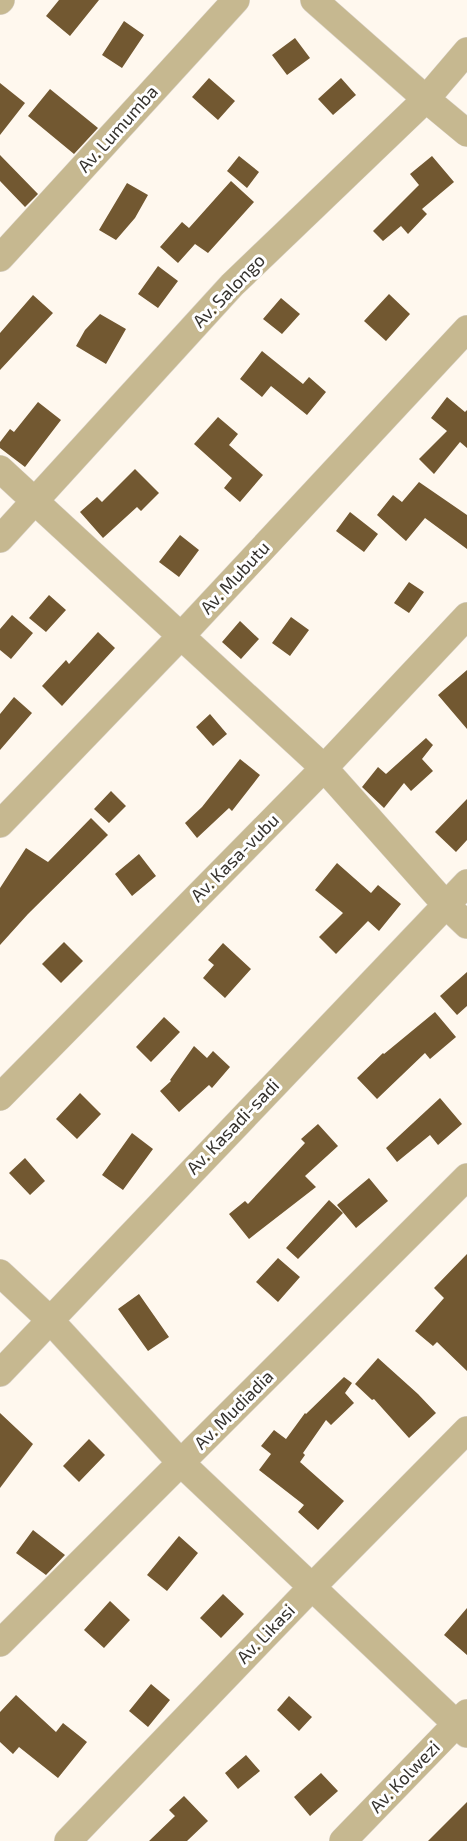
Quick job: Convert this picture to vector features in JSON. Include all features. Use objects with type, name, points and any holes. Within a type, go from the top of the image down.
[{"type":"street","name":"Av. Lumumba","points":[[0,258],[236,0]]},
{"type":"street","points":[[314,0],[467,133]]},
{"type":"street","name":"Av. Salongo","points":[[0,539],[232,285],[426,99],[467,51]]},
{"type":"street","name":"Av. Mubutu","points":[[0,824],[180,636],[467,329]]},
{"type":"street","points":[[0,469],[324,768],[446,905],[467,925]]},
{"type":"street","name":"Av. Kasa-vubu","points":[[0,1097],[324,768],[467,616]]},
{"type":"street","name":"Av. Kasadi-sadi","points":[[0,1373],[467,883]]},
{"type":"street","name":"Av. Mudiadia","points":[[0,1643],[467,1177]]},
{"type":"street","points":[[0,1272],[49,1319],[181,1462],[312,1587],[463,1724]]},
{"type":"street","name":"Av. Likasi","points":[[68,1841],[312,1587],[467,1430]]},
{"type":"street","name":"Av. Kolwezi","points":[[343,1841],[463,1724]]},
{"type":"building","points":[[59,0],[99,0],[70,36],[46,16]]},
{"type":"building","points":[[124,21],[144,35],[122,68],[102,55]]},
{"type":"building","points":[[295,38],[310,58],[287,75],[272,55]]},
{"type":"building","points":[[209,78],[235,101],[218,120],[192,97]]},
{"type":"building","points":[[341,78],[356,95],[333,115],[318,99]]},
{"type":"building","points":[[0,83],[25,103],[0,135]]},
{"type":"building","points":[[50,89],[98,128],[74,154],[28,116]]},
{"type":"building","points":[[0,155],[38,194],[25,207],[0,181]]},
{"type":"building","points":[[239,156],[259,172],[247,188],[227,171]]},
{"type":"building","points":[[432,156],[454,182],[422,209],[427,214],[408,234],[401,226],[383,241],[373,231],[419,185],[410,174]]},
{"type":"building","points":[[231,181],[254,202],[208,253],[195,244],[178,263],[160,247],[182,222],[189,228]]},
{"type":"building","points":[[127,183],[148,195],[135,218],[116,240],[99,230]]},
{"type":"building","points":[[158,266],[178,281],[158,308],[138,294]]},
{"type":"building","points":[[389,294],[410,314],[386,341],[364,321]]},
{"type":"building","points":[[33,295],[53,313],[0,370],[0,333]]},
{"type":"building","points":[[281,298],[300,314],[282,334],[263,319]]},
{"type":"building","points":[[100,314],[126,329],[106,364],[76,346],[85,330]]},
{"type":"building","points":[[262,351],[303,384],[309,377],[326,392],[307,415],[271,386],[262,397],[240,379]]},
{"type":"building","points":[[447,397],[465,412],[467,410],[467,448],[460,442],[434,474],[419,459],[447,431],[431,418]]},
{"type":"building","points":[[38,402],[61,420],[25,467],[0,448],[0,442],[10,429],[14,432]]},
{"type":"building","points":[[218,417],[238,434],[229,445],[263,475],[240,502],[224,488],[232,478],[194,444]]},
{"type":"building","points":[[135,469],[159,493],[141,511],[137,507],[103,538],[80,512],[97,497],[102,502]]},
{"type":"building","points":[[419,482],[467,515],[467,549],[425,518],[406,541],[377,515],[393,495],[402,502]]},
{"type":"building","points":[[350,512],[378,534],[364,552],[336,531]]},
{"type":"building","points":[[180,535],[199,550],[179,577],[159,562]]},
{"type":"building","points":[[409,582],[424,592],[409,613],[394,603]]},
{"type":"building","points":[[49,595],[66,610],[46,632],[29,618]]},
{"type":"building","points":[[12,615],[33,633],[11,659],[0,650],[0,629]]},
{"type":"building","points":[[291,617],[309,630],[290,656],[272,643]]},
{"type":"building","points":[[240,621],[259,639],[241,659],[222,642]]},
{"type":"building","points":[[98,632],[115,648],[62,706],[42,686],[66,660],[69,664]]},
{"type":"building","points":[[467,670],[467,729],[438,695]]},
{"type":"building","points":[[14,697],[32,713],[0,750],[0,714]]},
{"type":"building","points":[[210,714],[227,734],[213,746],[196,727]]},
{"type":"building","points":[[426,738],[433,745],[422,759],[433,771],[411,791],[404,783],[384,808],[362,787],[378,767],[386,774]]},
{"type":"building","points":[[240,759],[260,775],[232,811],[229,808],[197,838],[185,823],[202,807]]},
{"type":"building","points":[[111,791],[126,806],[109,823],[94,809]]},
{"type":"building","points":[[467,799],[467,840],[456,852],[435,832]]},
{"type":"building","points":[[91,818],[108,835],[0,945],[0,888],[26,848],[48,862]]},
{"type":"building","points":[[139,854],[156,876],[132,896],[115,874]]},
{"type":"building","points":[[337,863],[371,893],[378,885],[401,904],[379,931],[368,921],[336,954],[319,937],[343,913],[315,890]]},
{"type":"building","points":[[64,942],[83,961],[61,983],[42,964]]},
{"type":"building","points":[[223,943],[251,969],[225,998],[203,978],[214,965],[208,960]]},
{"type":"building","points":[[467,972],[467,1006],[457,1015],[440,996]]},
{"type":"building","points":[[435,1012],[456,1037],[430,1059],[425,1053],[377,1099],[357,1078],[383,1053]]},
{"type":"building","points":[[164,1017],[180,1032],[151,1062],[136,1047]]},
{"type":"building","points":[[194,1046],[207,1058],[213,1051],[230,1067],[212,1088],[209,1085],[179,1112],[160,1091],[171,1081]]},
{"type":"building","points":[[80,1093],[101,1114],[77,1139],[56,1119]]},
{"type":"building","points":[[440,1098],[462,1124],[438,1145],[430,1135],[397,1162],[386,1148]]},
{"type":"building","points":[[318,1124],[338,1146],[305,1176],[316,1187],[249,1239],[229,1214],[245,1201],[248,1204],[305,1143],[301,1139]]},
{"type":"building","points":[[132,1133],[153,1149],[123,1190],[102,1175]]},
{"type":"building","points":[[25,1158],[45,1181],[30,1195],[9,1173]]},
{"type":"building","points":[[369,1178],[388,1201],[356,1228],[337,1205]]},
{"type":"building","points":[[329,1200],[343,1213],[298,1259],[286,1248]]},
{"type":"building","points":[[467,1254],[467,1371],[437,1342],[433,1346],[415,1331],[444,1298],[434,1288]]},
{"type":"building","points":[[278,1258],[300,1277],[278,1302],[256,1282]]},
{"type":"building","points":[[139,1294],[169,1337],[148,1351],[118,1309]]},
{"type":"building","points":[[378,1358],[436,1413],[409,1438],[374,1399],[372,1400],[355,1384]]},
{"type":"building","points":[[344,1377],[352,1383],[345,1393],[354,1403],[331,1425],[326,1420],[303,1453],[305,1455],[300,1462],[344,1501],[318,1530],[298,1512],[304,1505],[259,1470],[271,1454],[261,1446],[274,1430],[286,1439],[305,1413]]},
{"type":"building","points":[[0,1413],[33,1444],[0,1488]]},
{"type":"building","points":[[89,1439],[105,1455],[79,1482],[63,1466]]},
{"type":"building","points":[[33,1530],[65,1555],[46,1575],[16,1553]]},
{"type":"building","points":[[179,1536],[198,1553],[167,1591],[147,1575]]},
{"type":"building","points":[[223,1594],[244,1614],[221,1638],[200,1618]]},
{"type":"building","points":[[110,1601],[130,1620],[104,1648],[84,1630]]},
{"type":"building","points":[[467,1608],[467,1655],[444,1635]]},
{"type":"building","points":[[151,1684],[170,1700],[148,1727],[129,1711]]},
{"type":"building","points":[[16,1695],[56,1732],[63,1723],[87,1742],[58,1778],[19,1747],[13,1754],[0,1742],[0,1712]]},
{"type":"building","points":[[289,1696],[312,1717],[299,1731],[277,1710]]},
{"type":"building","points":[[246,1755],[260,1771],[238,1789],[225,1773]]},
{"type":"building","points":[[321,1773],[338,1791],[310,1816],[294,1797]]},
{"type":"building","points":[[184,1796],[208,1821],[187,1841],[149,1841],[175,1816],[169,1810]]},
{"type":"building","points":[[467,1802],[467,1841],[428,1841]]}]
